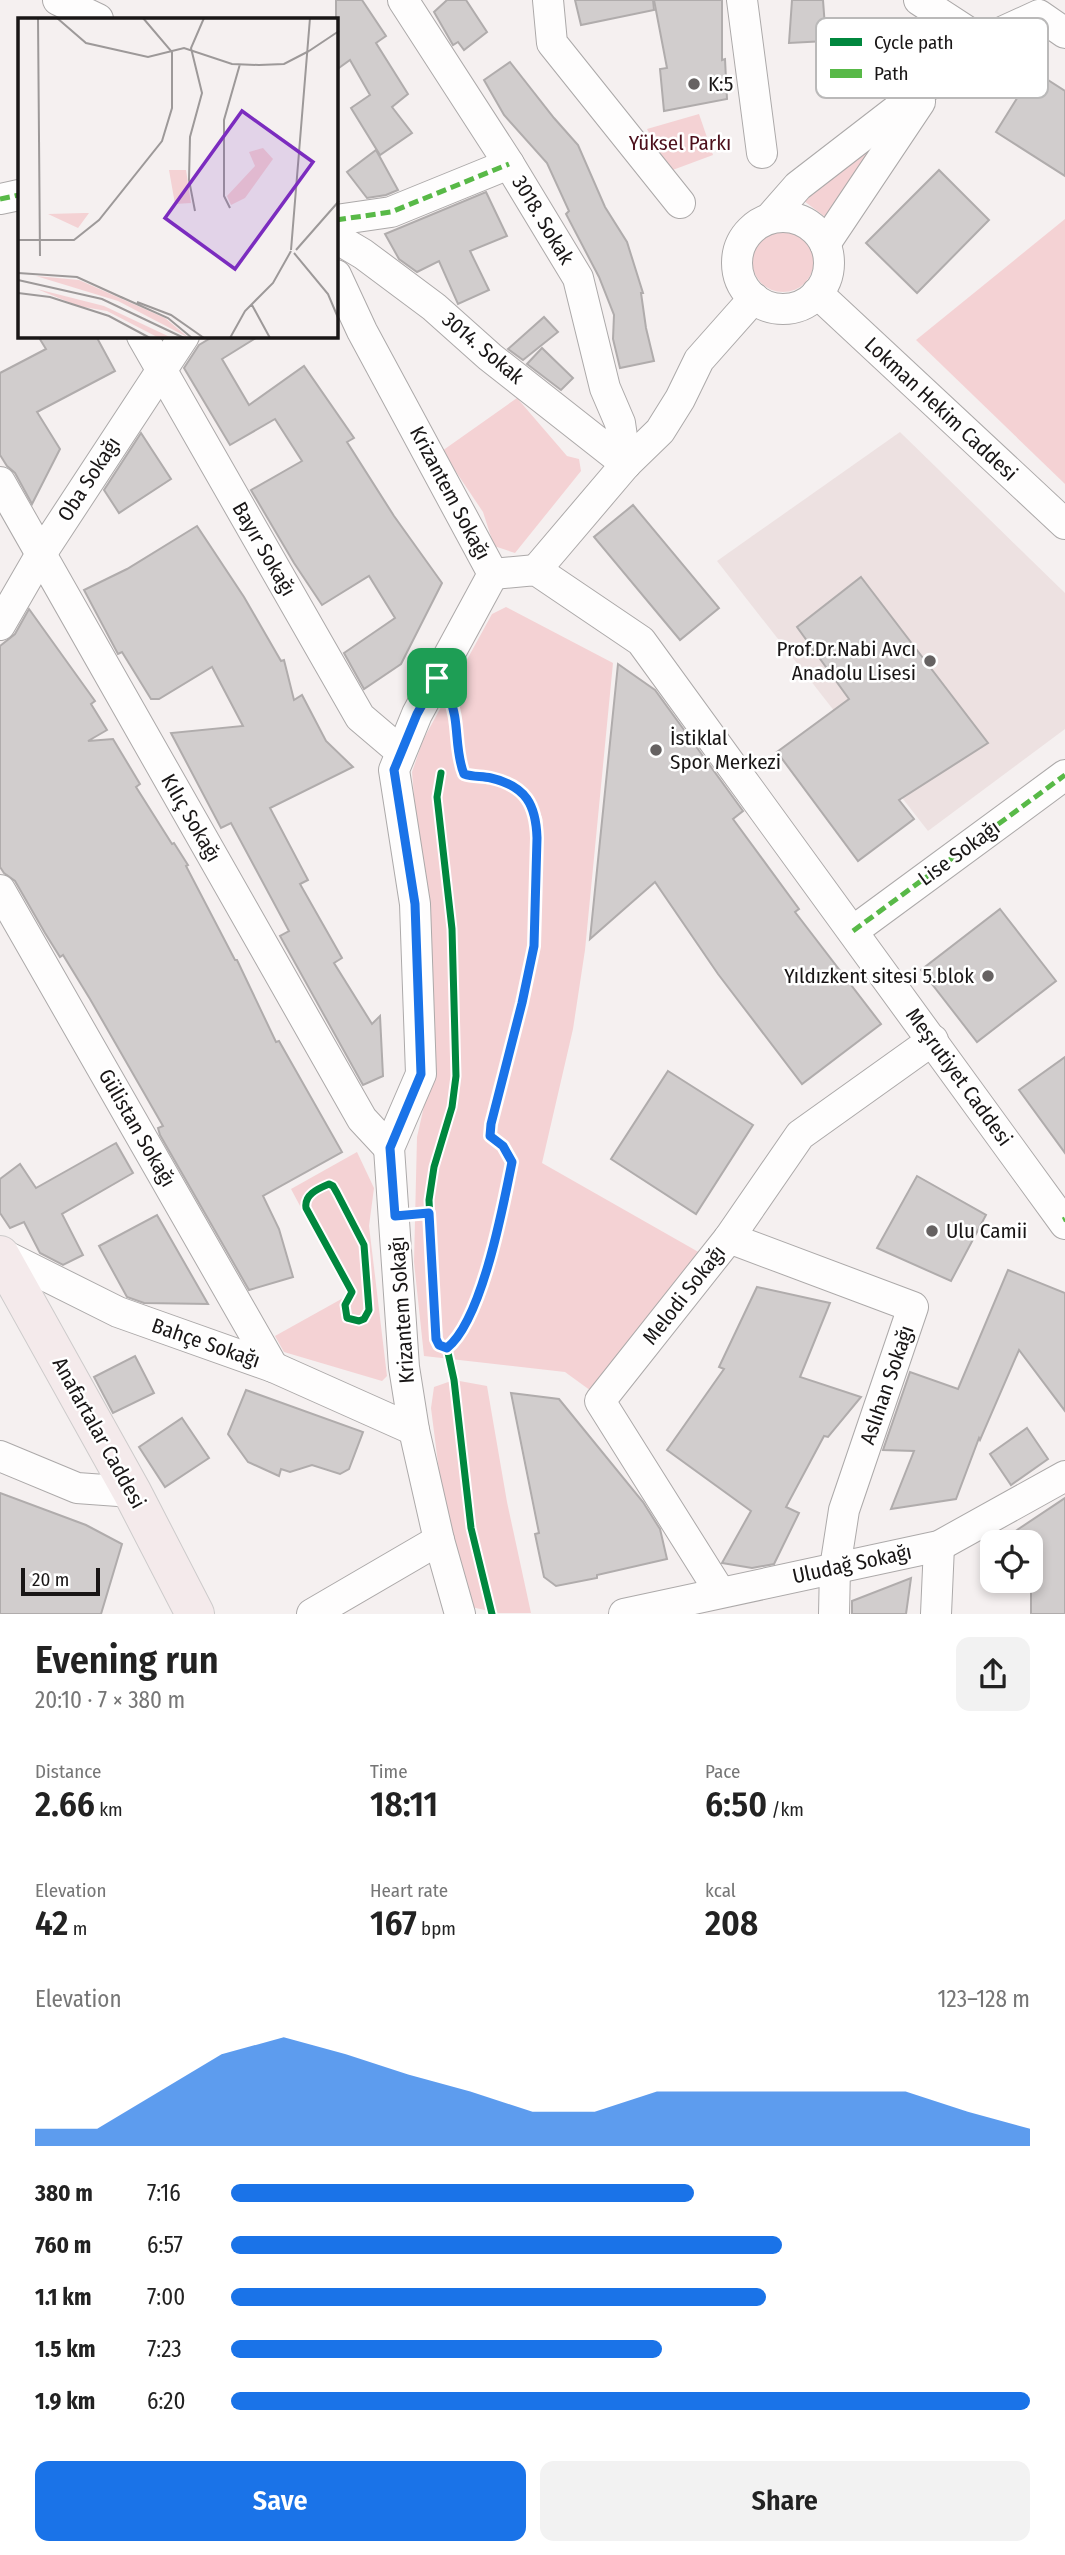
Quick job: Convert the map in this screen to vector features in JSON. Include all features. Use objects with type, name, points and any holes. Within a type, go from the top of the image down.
[{"type":"main road","name":"Anafartalar Caddesi","points":[[0,1254],[132,1492],[195,1614]]},
{"type":"street","points":[[58,0],[96,18]]},
{"type":"street","name":"3018. Sokak","points":[[402,0],[509,164],[578,278],[605,388],[620,423],[626,464]]},
{"type":"street","points":[[548,0],[552,43],[680,203]]},
{"type":"street","points":[[742,0],[762,153]]},
{"type":"street","points":[[919,0],[947,18]]},
{"type":"street","points":[[1050,11],[1065,33]]},
{"type":"street","points":[[770,219],[798,186],[912,98]]},
{"type":"street","points":[[825,244],[923,98]]},
{"type":"street","points":[[338,220],[391,212],[509,164]]},
{"type":"street","points":[[0,199],[18,195]]},
{"type":"street","points":[[796,218],[818,232],[825,244],[829,270],[825,282],[817,293],[796,307],[769,307],[754,298],[741,282],[737,256],[748,233],[758,224],[770,219],[796,218]]},
{"type":"street","name":"3014. Sokak","points":[[338,239],[363,254],[434,307],[490,357],[626,464]]},
{"type":"street","name":"Krizantem Sokağı","points":[[338,279],[368,342],[493,574],[417,714],[394,770],[415,904],[421,1074],[390,1148],[404,1367],[414,1430],[439,1540],[460,1614]]},
{"type":"street","name":"Lokman Hekim Caddesi","points":[[817,293],[1065,524]]},
{"type":"street","points":[[493,574],[536,570],[626,464],[660,431],[680,399],[699,360],[754,298]]},
{"type":"street","name":"Bayır Sokağı","points":[[143,338],[360,717],[400,751]]},
{"type":"street","name":"Oba Sokağı","points":[[0,625],[41,554],[183,338]]},
{"type":"street","name":"Kılıç Sokağı","points":[[0,482],[362,1119],[390,1148]]},
{"type":"street","name":"Meşrutiyet Caddesi","points":[[536,570],[641,642],[1064,1221]]},
{"type":"street","name":"Lise Sokağı","points":[[853,931],[1065,775]]},
{"type":"street","name":"Gülistan Sokağı","points":[[0,890],[273,1367]]},
{"type":"street","name":"Melodi Sokağı","points":[[720,1592],[600,1401],[729,1238],[800,1135],[933,1040]]},
{"type":"street","name":"Aslıhan Sokağı","points":[[729,1238],[913,1307],[844,1510],[835,1568],[834,1614]]},
{"type":"street","name":"Bahçe Sokağı","points":[[0,1254],[117,1311],[273,1367],[414,1430]]},
{"type":"street","points":[[0,1456],[77,1488],[132,1492]]},
{"type":"street","name":"Uludağ Sokağı","points":[[624,1614],[939,1546],[1065,1476]]},
{"type":"street","points":[[312,1614],[439,1540]]},
{"type":"street","points":[[936,1614],[939,1546]]},
{"type":"shaded area","name":"Prof.Dr.Nabi Avcı Anadolu Lisesi","points":[[900,432],[1065,593],[1065,729],[928,831],[717,561]]},
{"type":"green space","name":"Yüksel Parkı","points":[[699,114],[713,155],[670,171],[647,129]]},
{"type":"green space","points":[[890,126],[828,219],[804,201],[813,188]]},
{"type":"green space","points":[[1065,219],[1065,484],[916,340]]},
{"type":"green space","points":[[777,230],[789,230],[805,239],[812,249],[812,273],[805,283],[789,292],[777,292],[766,287],[757,278],[752,267],[752,255],[757,244],[766,235]]},
{"type":"green space","points":[[517,398],[567,456],[579,459],[581,471],[515,553],[494,546],[483,512],[442,451]]},
{"type":"green space","points":[[506,607],[613,663],[585,950],[573,1029],[542,1163],[702,1254],[598,1396],[565,1372],[424,1356],[414,1262],[417,1137],[432,1071],[425,933],[412,772],[423,740],[492,614]]},
{"type":"green space","points":[[357,1152],[374,1188],[369,1226],[387,1376],[382,1381],[284,1352],[275,1336],[345,1297],[346,1292],[291,1189]]},
{"type":"green space","points":[[454,1380],[487,1386],[507,1502],[531,1613],[498,1613],[467,1606],[442,1495],[431,1408],[434,1387]]},
{"type":"building","points":[[336,0],[362,0],[386,36],[376,43],[408,94],[392,107],[412,133],[380,155],[351,108],[370,95],[350,60],[338,69]]},
{"type":"building","points":[[447,0],[466,0],[487,32],[464,50],[458,42],[453,45],[434,12]]},
{"type":"building","points":[[575,0],[653,0],[654,10],[581,25]]},
{"type":"building","points":[[654,0],[722,0],[722,60],[725,59],[727,99],[664,111],[660,69],[667,68]]},
{"type":"building","points":[[792,0],[823,0],[824,18],[816,18],[816,42],[789,43]]},
{"type":"building","points":[[510,62],[578,145],[605,207],[627,242],[643,293],[646,328],[654,361],[620,368],[613,339],[614,315],[599,277],[566,214],[569,211],[547,163],[504,115],[484,80]]},
{"type":"building","points":[[1048,80],[1065,91],[1065,176],[996,132],[1017,98],[1048,98]]},
{"type":"building","points":[[376,150],[398,190],[367,198],[347,172]]},
{"type":"building","points":[[939,170],[989,220],[917,293],[866,243]]},
{"type":"building","points":[[486,192],[507,236],[470,251],[489,290],[458,304],[439,261],[417,272],[399,259],[385,234]]},
{"type":"building","points":[[544,317],[558,332],[523,360],[508,349]]},
{"type":"building","points":[[39,338],[97,338],[115,371],[37,412],[60,449],[32,504],[15,473],[0,455],[0,373],[46,349]]},
{"type":"building","points":[[211,338],[256,338],[222,359],[249,405],[304,366],[354,438],[347,442],[394,516],[442,583],[401,664],[364,689],[344,653],[395,618],[369,576],[322,605],[251,490],[302,461],[275,419],[230,445],[184,368],[199,345]]},
{"type":"building","points":[[542,348],[573,378],[561,390],[527,364]]},
{"type":"building","points":[[141,433],[171,479],[119,513],[104,490]]},
{"type":"building","points":[[633,505],[719,608],[680,640],[594,537]]},
{"type":"building","points":[[197,526],[244,597],[281,661],[284,660],[294,700],[302,695],[326,741],[353,767],[270,808],[308,880],[300,884],[342,958],[334,963],[372,1024],[380,1016],[383,1076],[363,1085],[280,936],[289,931],[231,823],[221,828],[171,733],[243,726],[212,667],[159,699],[151,699],[122,652],[118,654],[84,590],[127,569]]},
{"type":"building","points":[[861,577],[988,743],[899,800],[914,819],[858,861],[777,752],[849,699],[797,627]]},
{"type":"building","points":[[29,609],[95,701],[91,704],[107,730],[88,741],[113,739],[140,784],[136,787],[188,865],[186,866],[237,960],[276,1042],[279,1041],[342,1152],[263,1196],[279,1229],[293,1277],[249,1290],[160,1135],[158,1128],[163,1126],[90,999],[63,955],[60,957],[15,881],[0,867],[0,646],[15,634]]},
{"type":"building","points":[[618,664],[655,690],[743,811],[733,819],[799,909],[795,912],[881,1024],[802,1084],[718,974],[655,882],[590,939]]},
{"type":"building","name":"Yıldızkent sitesi 5.blok","points":[[1000,909],[1056,981],[977,1042],[921,970]]},
{"type":"building","points":[[1065,1057],[1065,1153],[1019,1090]]},
{"type":"building","points":[[668,1071],[753,1125],[696,1214],[611,1159]]},
{"type":"building","points":[[116,1143],[133,1173],[62,1214],[83,1255],[63,1265],[40,1253],[24,1222],[10,1228],[0,1213],[0,1179],[20,1164],[36,1188]]},
{"type":"building","name":"Ulu Camii","points":[[917,1176],[986,1215],[951,1281],[877,1248]]},
{"type":"building","points":[[157,1215],[208,1304],[144,1303],[127,1297],[99,1246]]},
{"type":"building","points":[[1008,1270],[1065,1293],[1065,1411],[1019,1350],[980,1440],[979,1438],[956,1499],[891,1509],[914,1451],[883,1450],[910,1372],[958,1389]]},
{"type":"building","points":[[757,1287],[830,1303],[800,1377],[861,1397],[828,1437],[824,1436],[786,1507],[799,1513],[774,1564],[752,1568],[722,1563],[751,1511],[667,1450],[724,1369],[719,1367]]},
{"type":"building","points":[[135,1356],[154,1393],[113,1413],[94,1377]]},
{"type":"building","points":[[246,1390],[363,1432],[349,1469],[340,1474],[312,1465],[290,1472],[281,1469],[279,1476],[248,1462],[228,1434]]},
{"type":"building","points":[[511,1393],[559,1399],[643,1502],[660,1529],[667,1559],[556,1586],[544,1577],[535,1534],[539,1533]]},
{"type":"building","points":[[182,1418],[209,1458],[165,1487],[139,1447]]},
{"type":"building","points":[[1027,1428],[1048,1459],[1011,1485],[990,1454]]},
{"type":"building","points":[[0,1493],[86,1525],[122,1544],[101,1614],[0,1614]]},
{"type":"building","points":[[1065,1498],[1065,1614],[1031,1614],[1031,1593],[1043,1593],[1043,1530],[1017,1530]]},
{"type":"building","points":[[911,1578],[906,1614],[852,1614],[852,1601]]},
{"type":"marked path","points":[[338,220],[391,212],[509,164]]},
{"type":"marked path","points":[[0,199],[18,195]]},
{"type":"marked path","points":[[853,931],[1065,775]]},
{"type":"cycle path","points":[[437,678],[448,694],[452,706],[464,774],[510,784],[529,800],[537,820],[534,946],[490,1136],[503,1146],[512,1162],[497,1233],[481,1289],[459,1334],[447,1348],[454,1380],[471,1528],[492,1614]]},
{"type":"cycle path","points":[[441,773],[437,797],[452,929],[456,1076],[452,1107],[434,1167],[429,1200],[436,1339],[439,1345],[447,1348]]},
{"type":"cycle path","points":[[329,1184],[333,1186],[364,1245],[369,1310],[364,1319],[359,1321],[347,1318],[345,1305],[352,1292],[306,1208],[309,1196],[329,1184]]},
{"type":"place","name":"K:5","points":[[694,84]]},
{"type":"place","name":"Prof.Dr.Nabi Avcı Anadolu Lisesi","points":[[930,661]]},
{"type":"place","name":"İstiklal Spor Merkezi","points":[[656,750]]},
{"type":"place","name":"Yıldızkent sitesi 5.blok","points":[[988,976]]},
{"type":"place","name":"Ulu Camii","points":[[932,1231]]},
{"type":"route","points":[[437,678],[450,698],[459,763],[464,774],[510,784],[530,800],[537,820],[534,946],[490,1136],[503,1146],[512,1162],[488,1268],[475,1304],[453,1343],[447,1348],[439,1345],[436,1339],[429,1213],[395,1216],[390,1148],[421,1074],[415,904],[394,770],[417,714],[437,678]]}]
